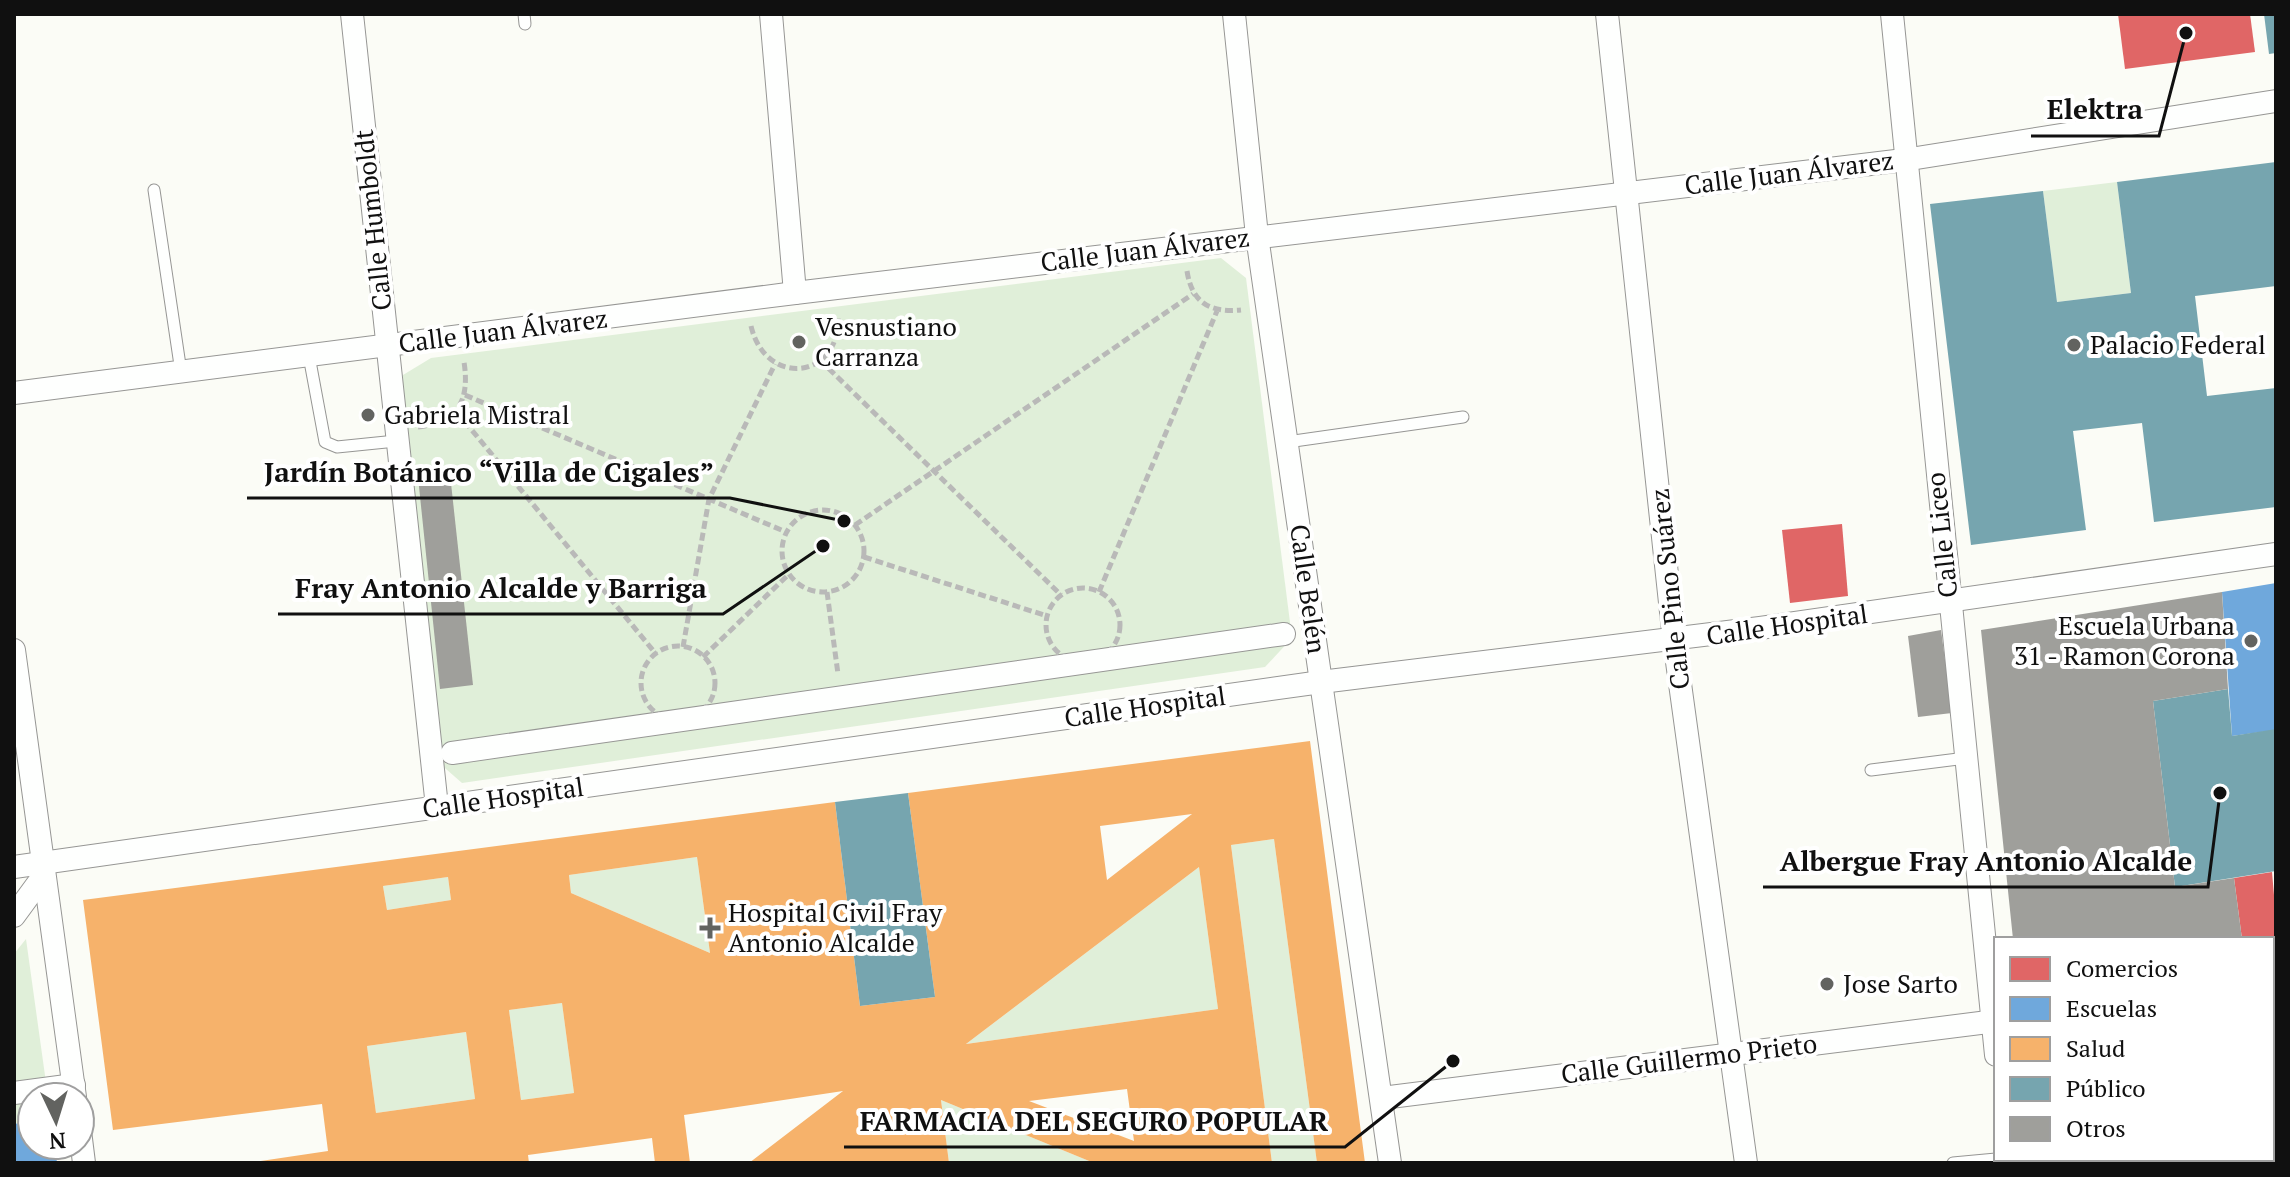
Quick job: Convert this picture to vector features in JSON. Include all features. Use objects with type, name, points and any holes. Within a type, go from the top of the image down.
[{"type":"street","name":"Calle Humboldt","points":[[352,14],[437,807]]},
{"type":"street","points":[[771,14],[795,293]]},
{"type":"street","name":"Calle Belén","points":[[1234,14],[1257,236],[1390,1163]]},
{"type":"street","name":"Calle Pino Suárez","points":[[1607,14],[1629,192],[1674,640],[1746,1163]]},
{"type":"street","name":"Calle Liceo","points":[[1892,14],[1904,160],[1994,1021]]},
{"type":"street","name":"Calle Juan Álvarez","points":[[14,393],[1257,236],[1904,160],[2276,101]]},
{"type":"street","name":"Calle Hospital","points":[[14,867],[44,869],[437,807],[1321,682],[1674,640],[2276,554]]},
{"type":"street","points":[[452,753],[1284,634]]},
{"type":"street","points":[[14,650],[73,1081]]},
{"type":"street","points":[[14,916],[44,869]]},
{"type":"street","name":"Calle Guillermo Prieto","points":[[1382,1098],[1994,1021]]},
{"type":"lane","points":[[154,190],[181,372]]},
{"type":"lane","points":[[309,356],[325,442],[337,447],[396,441]]},
{"type":"lane","points":[[1287,442],[1463,417]]},
{"type":"lane","points":[[1871,770],[1966,758]]},
{"type":"lane","points":[[1953,1163],[1994,1159]]},
{"type":"path","points":[[1187,271],[1193,294],[1201,303],[1217,311],[1241,310]]},
{"type":"path","points":[[855,525],[1193,294]]},
{"type":"path","points":[[1099,592],[1217,311]]},
{"type":"path","points":[[751,326],[756,345],[775,364],[801,369],[820,360],[833,347],[838,315]]},
{"type":"path","points":[[820,360],[1061,595]]},
{"type":"path","points":[[415,427],[435,426],[457,412],[465,395],[464,362]]},
{"type":"path","points":[[683,647],[709,499],[775,364]]},
{"type":"path","points":[[465,395],[786,532]]},
{"type":"path","points":[[457,412],[656,654]]},
{"type":"path","points":[[825,510],[847,517],[855,525],[861,535],[864,557],[854,579],[844,587],[827,592],[808,590],[788,575],[781,554],[786,532],[802,516],[825,510]]},
{"type":"path","points":[[864,557],[1047,616]]},
{"type":"path","points":[[703,657],[788,575]]},
{"type":"path","points":[[1084,588],[1099,592],[1114,605],[1120,627],[1111,649],[1090,661],[1066,658],[1049,640],[1047,616],[1061,595],[1084,588]]},
{"type":"path","points":[[827,592],[841,697]]},
{"type":"path","points":[[683,647],[703,657],[714,674],[712,698],[696,715],[685,720],[661,716],[644,698],[642,674],[656,654],[683,647]]},
{"type":"green space","points":[[2117,182],[2131,293],[2057,302],[2043,191]]},
{"type":"green space","points":[[1221,258],[1246,278],[1292,638],[1265,667],[462,783],[438,762],[398,403],[403,375],[431,358]]},
{"type":"green space","points":[[1274,839],[1317,1163],[1272,1163],[1231,845]]},
{"type":"green space","points":[[697,857],[710,953],[571,893],[569,875]]},
{"type":"green space","points":[[1199,867],[1218,1009],[966,1044]]},
{"type":"green space","points":[[448,877],[451,900],[387,910],[383,886]]},
{"type":"green space","points":[[26,939],[46,1081],[16,1081],[14,1124],[14,954]]},
{"type":"green space","points":[[562,1003],[574,1093],[521,1100],[509,1010]]},
{"type":"green space","points":[[466,1032],[475,1099],[376,1113],[367,1046]]},
{"type":"green space","points":[[941,1100],[1094,1163],[949,1163]]},
{"type":"building: Comercios","points":[[2118,14],[2250,14],[2255,52],[2125,69]]},
{"type":"building: Comercios","points":[[1842,524],[1848,596],[1790,603],[1782,530]]},
{"type":"building: Comercios","points":[[2272,872],[2276,974],[2274,937],[2242,937],[2234,878]]},
{"type":"building: Escuelas","name":"Escuela Urbana 31 - Ramon Corona","points":[[2276,583],[2276,730],[2232,736],[2222,592]]},
{"type":"building: Escuelas","points":[[14,1124],[16,1161],[57,1163],[14,1163]]},
{"type":"building: Salud","name":"Hospital Civil Fray Antonio Alcalde","points":[[1310,741],[1365,1163],[1317,1163],[1274,839],[1231,845],[1272,1163],[1094,1163],[941,1100],[949,1163],[749,1163],[843,1091],[684,1115],[690,1163],[655,1163],[652,1138],[528,1155],[529,1163],[248,1163],[328,1151],[322,1104],[113,1130],[83,900],[835,802],[860,1006],[935,997],[908,793]],"holes":[[[1192,814],[1107,880],[1100,826]],[[697,857],[710,953],[571,893],[569,875]],[[1199,867],[1218,1009],[966,1044]],[[448,877],[451,900],[387,910],[383,886]],[[562,1003],[574,1093],[521,1100],[509,1010]],[[466,1032],[475,1099],[376,1113],[367,1046]],[[1127,1089],[1134,1141],[1029,1101]]]},
{"type":"building: Público","points":[[2264,14],[2276,14],[2276,53],[2269,54]]},
{"type":"building: Público","name":"Palacio Federal","points":[[2276,162],[2276,286],[2195,296],[2207,396],[2276,388],[2276,507],[2154,522],[2142,423],[2073,431],[2086,530],[1971,545],[1930,204],[2043,191],[2057,302],[2131,293],[2117,182]]},
{"type":"building: Público","points":[[2228,689],[2232,736],[2276,729],[2276,871],[2175,887],[2153,701]]},
{"type":"building: Público","points":[[908,793],[935,997],[860,1006],[835,802]]},
{"type":"building: Otros","points":[[450,474],[473,685],[440,689],[418,477]]},
{"type":"building: Otros","points":[[2222,592],[2228,689],[2153,701],[2175,887],[2234,878],[2242,937],[2013,937],[1981,630]]},
{"type":"building: Otros","points":[[1941,630],[1952,713],[1918,717],[1908,636]]},
{"type":"building: Otros","points":[[2276,1012],[2276,1082],[2274,1082]]},
{"type":"place","name":"Elektra","points":[[2186,33]]},
{"type":"place","name":"Vesnustiano Carranza","points":[[799,342]]},
{"type":"place","name":"Palacio Federal","points":[[2074,345]]},
{"type":"place","name":"Gabriela Mistral","points":[[368,415]]},
{"type":"place","name":"Jardín Botánico “Villa de Cigales”","points":[[844,521]]},
{"type":"place","name":"Fray Antonio Alcalde y Barriga","points":[[823,546]]},
{"type":"place","name":"Escuela Urbana 31 - Ramon Corona","points":[[2251,641]]},
{"type":"place","name":"Albergue Fray Antonio Alcalde","points":[[2220,793]]},
{"type":"place","name":"Hospital Civil Fray Antonio Alcalde","points":[[710,928]]},
{"type":"place","name":"Jose Sarto","points":[[1827,984]]},
{"type":"place","name":"FARMACIA DEL SEGURO POPULAR","points":[[1453,1061]]}]
